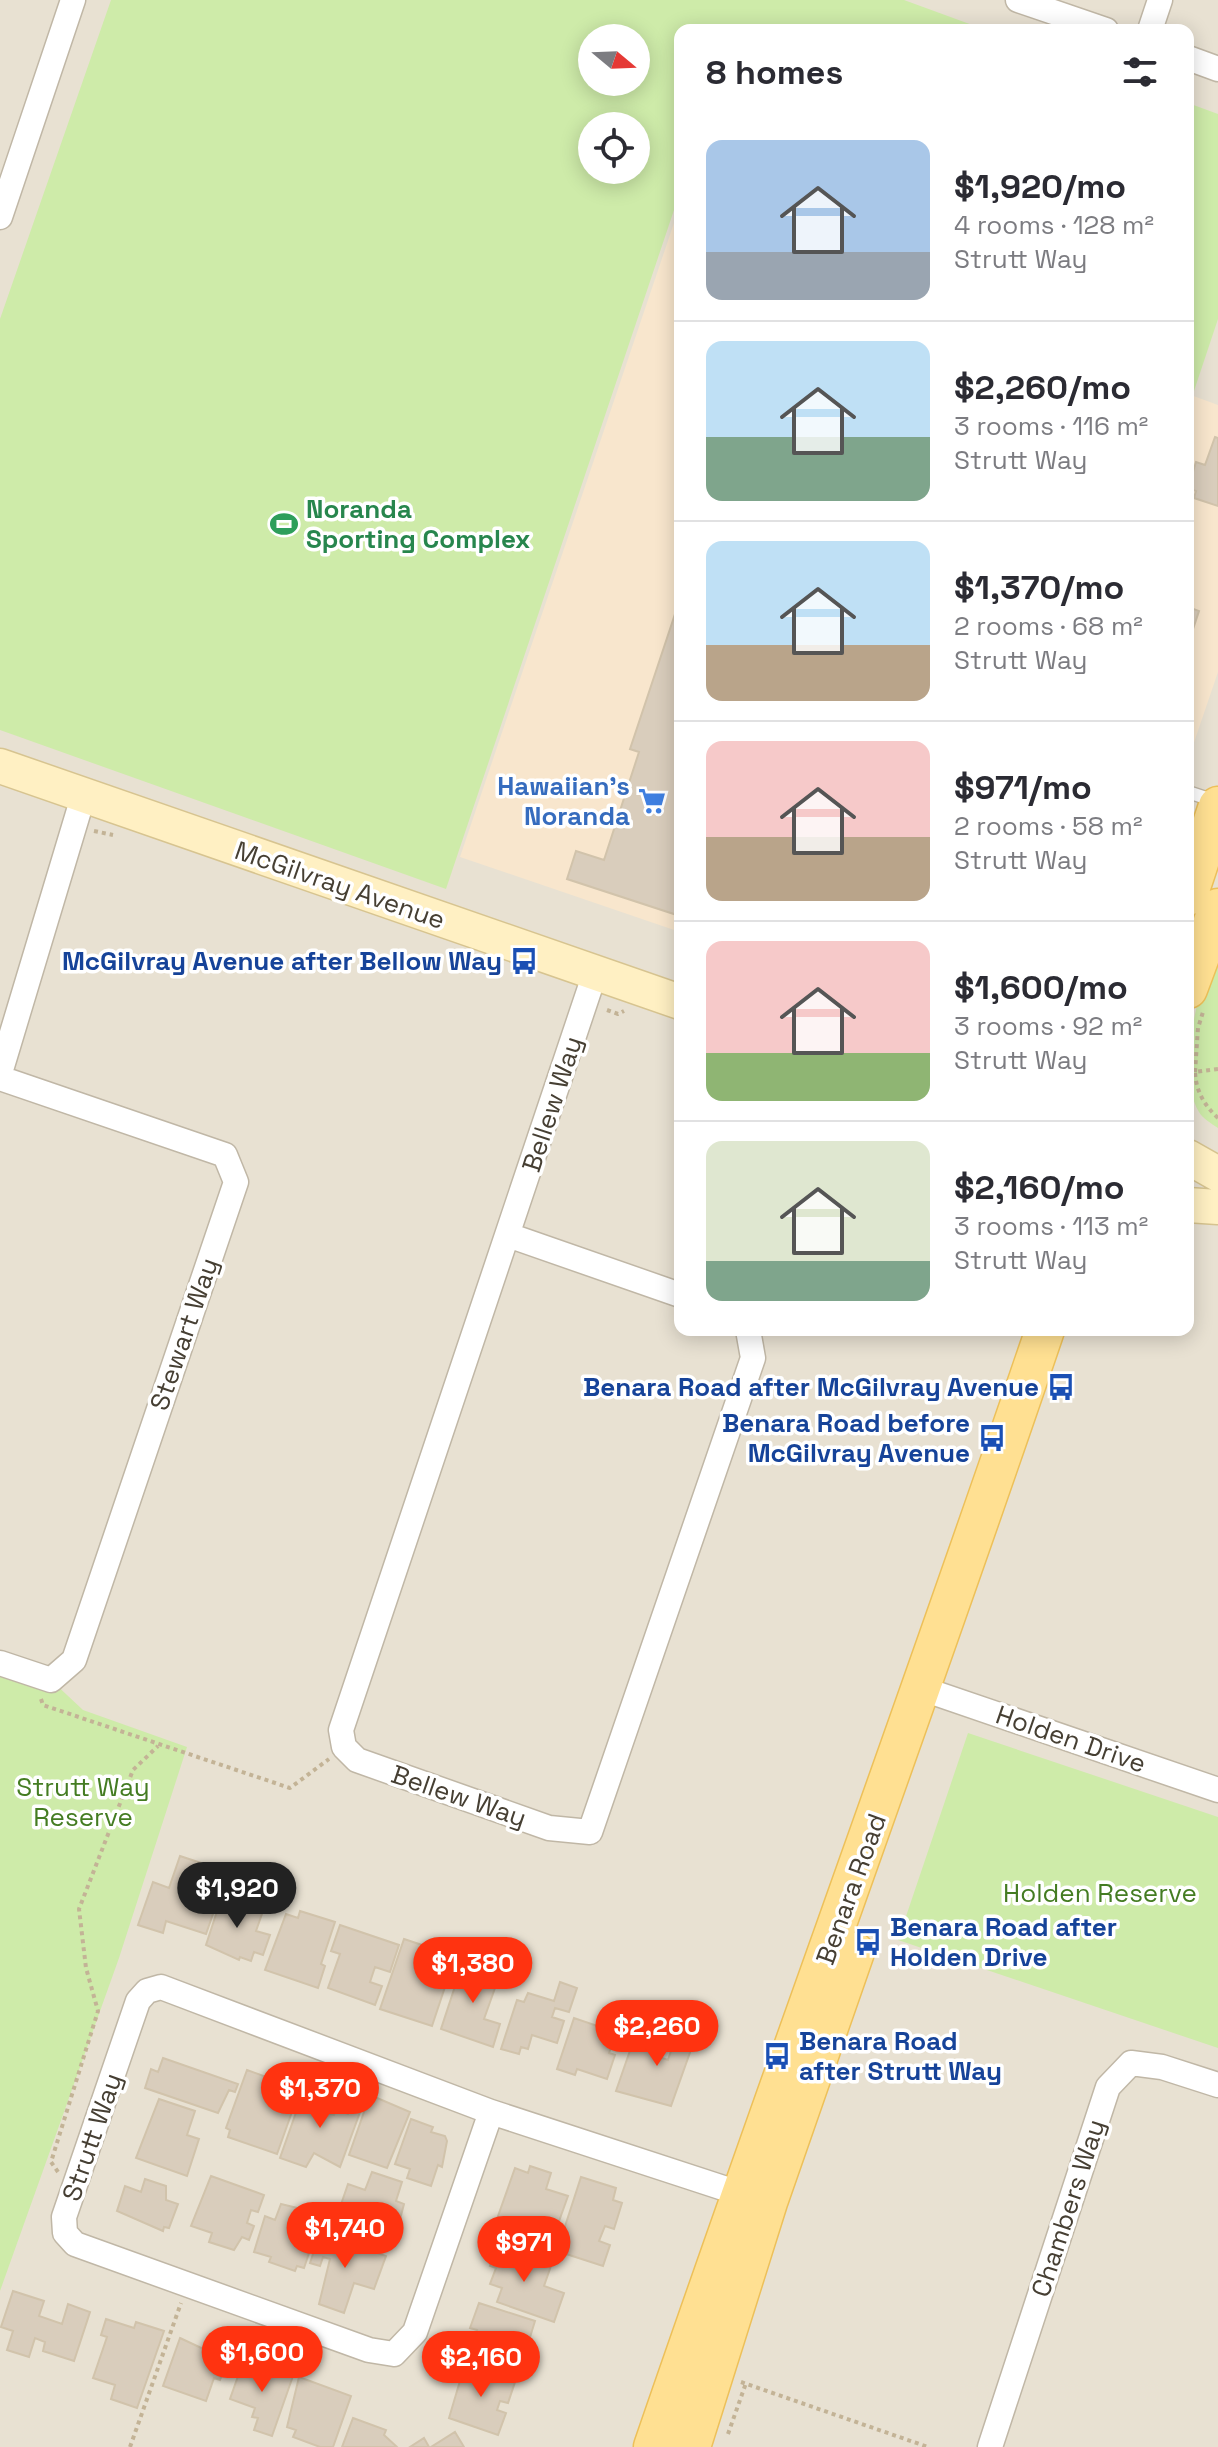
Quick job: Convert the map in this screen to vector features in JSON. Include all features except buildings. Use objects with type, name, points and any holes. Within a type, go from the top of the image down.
[{"type":"main road","name":"McGilvray Avenue","points":[[0,766],[674,1000]]},
{"type":"main road","points":[[1194,878],[1218,804]]},
{"type":"main road","points":[[1197,996],[1218,908]]},
{"type":"main road","points":[[1194,1160],[1218,1174]]},
{"type":"main road","points":[[1194,1205],[1218,1207]]},
{"type":"main road","name":"Benara Road","points":[[934,1692],[1043,1336]]},
{"type":"main road","name":"Benara Road","points":[[653,2447],[754,2198],[934,1692],[1070,1336]]},
{"type":"main road","name":"Benara Road","points":[[691,2447],[731,2378],[754,2198]]},
{"type":"street","points":[[0,217],[73,0]]},
{"type":"street","points":[[1018,0],[1088,24]]},
{"type":"street","points":[[1152,24],[1160,0]]},
{"type":"street","points":[[1194,60],[1218,69]]},
{"type":"street","name":"Stewart Way","points":[[33,1674],[51,1680],[74,1660],[236,1182],[225,1155],[0,1076],[83,797]]},
{"type":"street","name":"Bellew Way","points":[[595,973],[341,1730],[344,1747],[357,1760],[549,1828],[590,1832],[753,1358],[749,1336]]},
{"type":"street","points":[[508,1235],[674,1293]]},
{"type":"street","points":[[0,1663],[33,1674]]},
{"type":"street","name":"Holden Drive","points":[[934,1692],[1216,1783]]},
{"type":"street","name":"Strutt Way","points":[[491,2112],[415,2332],[394,2354],[369,2350],[75,2244],[65,2233],[64,2217],[138,2001],[147,1991],[161,1987],[491,2112],[754,2198]]},
{"type":"street","name":"Chambers Way","points":[[990,2447],[1108,2087],[1131,2063],[1162,2067],[1218,2085]]},
{"type":"lane","points":[[1194,794],[1218,804]]},
{"type":"path","points":[[1197,996],[1196,1086],[1207,1107],[1218,1118]]},
{"type":"path","points":[[1195,1072],[1218,1069]]},
{"type":"path","points":[[33,1674],[43,1705],[290,1788],[344,1747]]},
{"type":"path","points":[[72,2194],[51,2162],[98,2011],[86,1968],[79,1909],[133,1770],[158,1746]]},
{"type":"path","points":[[130,2447],[187,2285]]},
{"type":"path","points":[[723,2447],[731,2378],[928,2447]]},
{"type":"shaded area","points":[[0,0],[1218,0],[1218,2447],[0,2447]]},
{"type":"shaded area","points":[[674,223],[674,930],[460,857]]},
{"type":"shaded area","points":[[1194,396],[1218,405],[1218,672],[1194,742]]},
{"type":"green space","name":"Noranda Sporting Complex","points":[[111,0],[904,0],[970,24],[674,24],[674,210],[446,889],[0,730],[0,319]]},
{"type":"green space","points":[[1194,105],[1218,114],[1218,319],[1194,391]]},
{"type":"green space","points":[[1218,935],[1218,1128],[1199,1112],[1194,1099],[1194,1020]]},
{"type":"green space","name":"Strutt Way Reserve","points":[[0,1663],[51,1680],[83,1710],[187,1747],[119,1958],[0,2291]]},
{"type":"green space","name":"Holden Reserve","points":[[968,1733],[1218,1817],[1218,2048],[898,1940]]},
{"type":"place","name":"Noranda Sporting Complex","points":[[284,524]]},
{"type":"place","name":"Hawaiian's Noranda","points":[[652,801]]},
{"type":"place","name":"McGilvray Avenue after Bellow Way","points":[[524,961]]},
{"type":"place","name":"Benara Road after McGilvray Avenue","points":[[1061,1387]]},
{"type":"place","name":"Benara Road before McGilvray Avenue","points":[[992,1438]]},
{"type":"place","name":"Benara Road after Holden Drive","points":[[868,1942]]},
{"type":"place","name":"Benara Road after Strutt Way","points":[[777,2056]]}]
